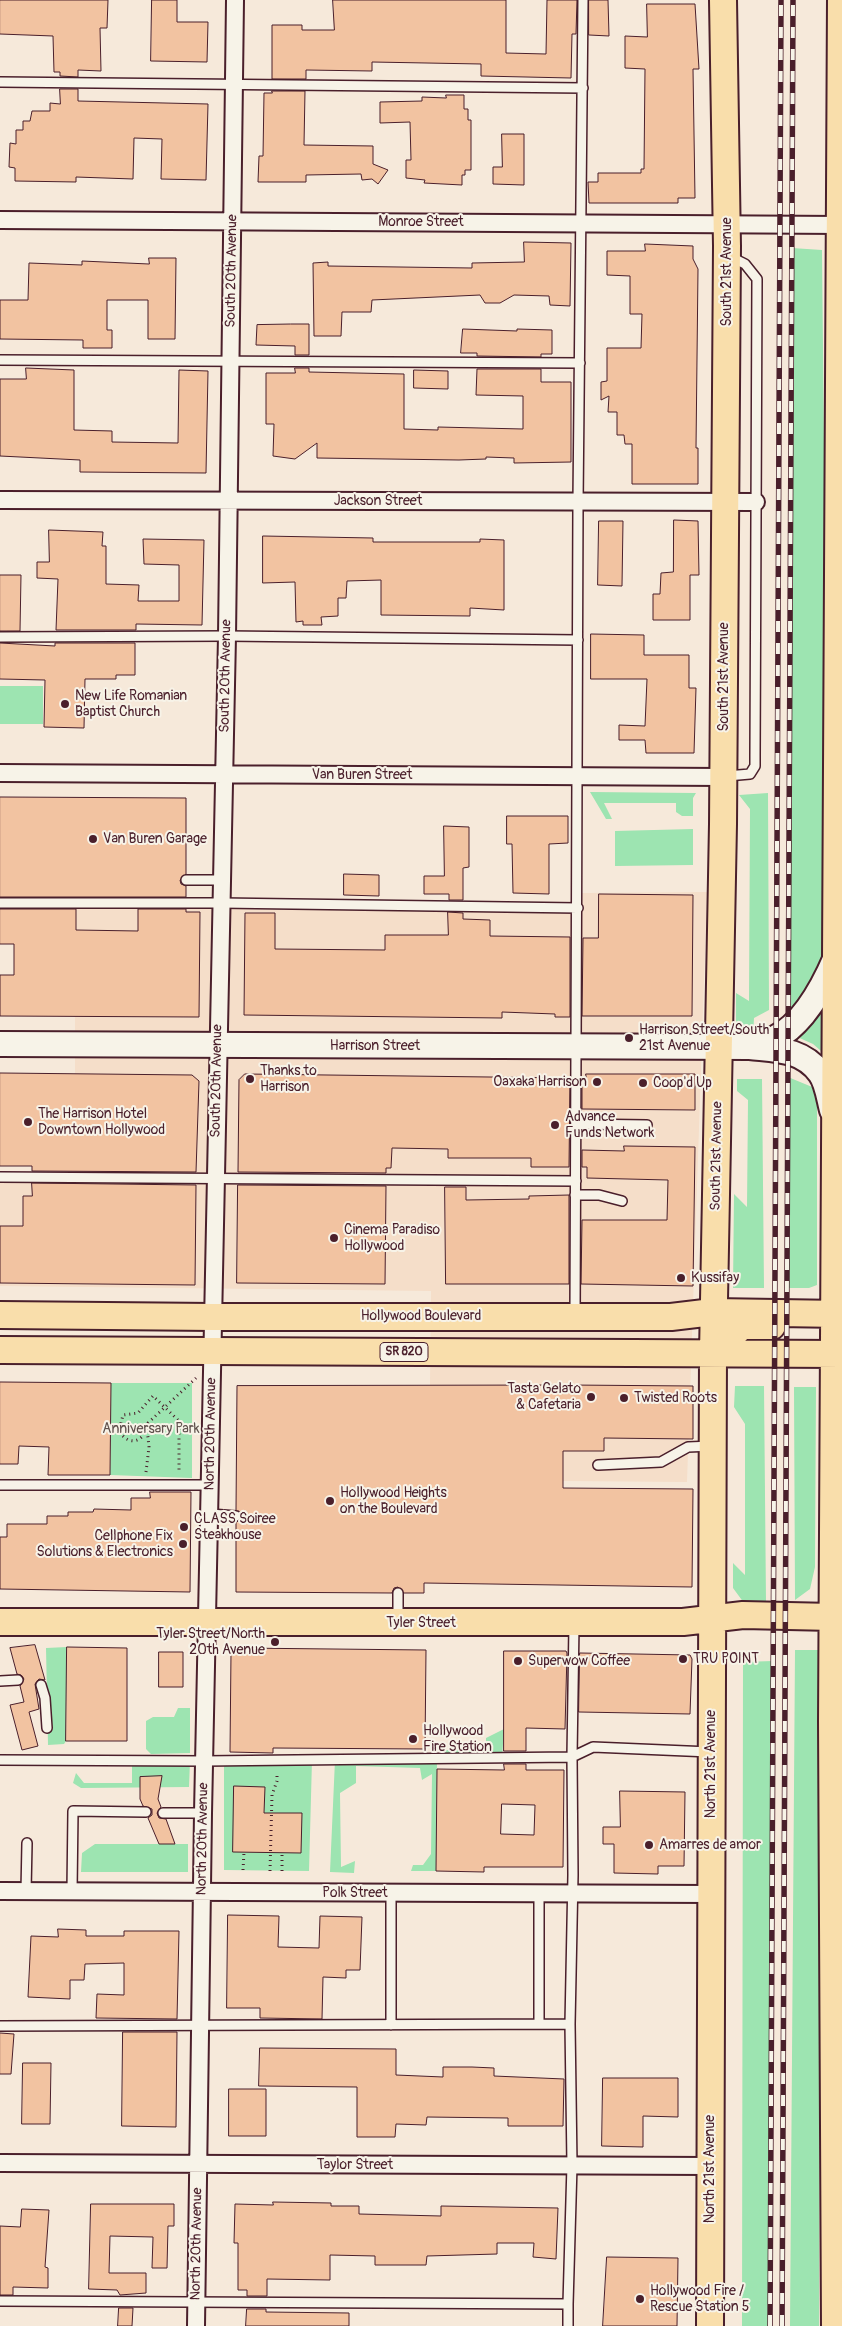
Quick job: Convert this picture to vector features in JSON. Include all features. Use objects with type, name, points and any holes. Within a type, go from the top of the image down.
[{"type":"main road","name":"South 21st Avenue","points":[[713,1353],[724,776],[727,224],[724,0]]},
{"type":"main road","points":[[835,2326],[838,2080],[839,1320],[836,1124],[839,956],[841,0]]},
{"type":"main road","name":"Harrison Street","points":[[750,1047],[776,1037],[806,1010],[822,989],[839,956]]},
{"type":"main road","name":"Harrison Street","points":[[0,1044],[750,1047],[788,1050],[804,1058],[821,1074],[836,1124]]},
{"type":"main road","name":"Hollywood Boulevard","points":[[0,1315],[671,1317],[714,1312],[839,1320]]},
{"type":"main road","points":[[713,1353],[742,1326],[839,1320]]},
{"type":"main road","name":"SR 820","points":[[0,1350],[839,1354]]},
{"type":"main road","name":"North 21st Avenue","points":[[710,2326],[713,1353]]},
{"type":"main road","name":"Tyler Street","points":[[0,1622],[683,1622],[743,1616],[838,1616]]},
{"type":"street","name":"South 20th Avenue","points":[[212,1351],[228,636],[232,84],[235,0]]},
{"type":"street","name":"Monroe Street","points":[[0,220],[841,225]]},
{"type":"street","name":"Jackson Street","points":[[0,500],[756,502]]},
{"type":"street","name":"Van Buren Street","points":[[0,773],[724,776]]},
{"type":"street","name":"North 20th Avenue","points":[[196,2326],[203,1813],[211,1514],[212,1351]]},
{"type":"street","name":"Polk Street","points":[[0,1891],[711,1894]]},
{"type":"street","name":"Taylor Street","points":[[0,2163],[710,2166]]},
{"type":"lane","points":[[575,1316],[578,502],[583,0]]},
{"type":"lane","points":[[0,82],[582,88]]},
{"type":"lane","points":[[724,776],[750,774],[755,766],[757,279],[745,264],[727,255]]},
{"type":"lane","points":[[0,360],[580,363]]},
{"type":"lane","points":[[0,636],[228,636],[578,640]]},
{"type":"lane","points":[[186,880],[222,880]]},
{"type":"lane","points":[[0,903],[221,903],[578,908]]},
{"type":"lane","points":[[577,1124],[646,1125]]},
{"type":"lane","points":[[0,1177],[576,1181]]},
{"type":"lane","points":[[576,1195],[599,1195],[622,1201]]},
{"type":"lane","points":[[598,1465],[661,1462],[688,1446],[712,1446]]},
{"type":"lane","points":[[0,1485],[211,1485]]},
{"type":"lane","points":[[211,1514],[236,1516]]},
{"type":"lane","points":[[398,1593],[398,1623]]},
{"type":"lane","points":[[568,2326],[572,2165],[570,2024],[573,1875],[574,1622]]},
{"type":"lane","points":[[0,1681],[18,1680]]},
{"type":"lane","points":[[41,1685],[45,1698],[47,1728]]},
{"type":"lane","points":[[0,1760],[204,1761],[572,1757],[593,1746],[711,1752]]},
{"type":"lane","points":[[72,1891],[73,1812],[146,1812]]},
{"type":"lane","points":[[163,1813],[203,1813]]},
{"type":"lane","points":[[26,1891],[27,1843]]},
{"type":"lane","points":[[391,1893],[391,2026]]},
{"type":"lane","points":[[539,2024],[540,1894]]},
{"type":"lane","points":[[0,2026],[200,2027],[570,2024]]},
{"type":"lane","points":[[0,2301],[568,2304]]},
{"type":"path","points":[[171,1472],[179,1471],[179,1421],[165,1407],[153,1396],[138,1413],[123,1415],[119,1430],[129,1441],[136,1442],[141,1439],[148,1424],[165,1407],[196,1378]]},
{"type":"path","points":[[141,1485],[146,1474],[149,1447],[147,1428]]},
{"type":"path","points":[[146,1474],[154,1473]]},
{"type":"path","points":[[270,1871],[272,1795],[277,1781],[277,1760]]},
{"type":"path","points":[[243,1870],[244,1852]]},
{"type":"path","points":[[282,1853],[282,1871]]},
{"type":"shaded area","points":[[707,892],[687,1482],[429,1480],[431,1291],[0,1286],[0,1182],[75,1183],[75,907],[581,913],[581,893]]},
{"type":"green space","points":[[792,248],[822,250],[827,733],[825,968],[807,1002],[788,1013]]},
{"type":"green space","points":[[0,686],[43,686],[43,724],[0,724]]},
{"type":"green space","points":[[590,792],[696,793],[693,798],[693,816],[682,816],[676,812],[676,803],[604,803],[612,819],[606,819]]},
{"type":"green space","points":[[768,793],[769,1010],[754,1018],[753,1036],[736,1035],[736,993],[749,1001],[750,809],[739,795]]},
{"type":"green space","points":[[693,829],[693,865],[615,866],[615,831]]},
{"type":"green space","points":[[827,1004],[827,1056],[813,1044],[795,1036]]},
{"type":"green space","points":[[788,1077],[817,1089],[817,1285],[809,1288],[787,1288]]},
{"type":"green space","points":[[737,1079],[762,1079],[764,1288],[733,1288],[734,1194],[747,1207],[748,1100],[737,1091]]},
{"type":"green space","name":"Anniversary Park","points":[[111,1383],[192,1383],[192,1478],[110,1475]]},
{"type":"green space","points":[[735,1386],[764,1386],[766,1603],[744,1603],[733,1588],[733,1563],[745,1575],[745,1424],[734,1407]]},
{"type":"green space","points":[[794,1387],[816,1387],[815,1567],[810,1589],[795,1600]]},
{"type":"green space","points":[[67,1647],[66,1741],[64,1744],[48,1745],[46,1648]]},
{"type":"green space","points":[[795,1650],[820,1650],[819,2326],[790,2326]]},
{"type":"green space","points":[[773,1661],[770,2326],[742,2326],[743,1662]]},
{"type":"green space","points":[[178,1708],[190,1708],[190,1753],[151,1754],[146,1749],[146,1721],[153,1717],[174,1717]]},
{"type":"green space","points":[[504,1729],[502,1758],[444,1758],[444,1750],[486,1749],[486,1738]]},
{"type":"green space","points":[[437,1758],[436,1871],[411,1871],[413,1865],[423,1865],[431,1854],[432,1774],[422,1780],[420,1768],[356,1766],[356,1783],[340,1793],[341,1867],[355,1861],[354,1873],[330,1872],[335,1760]]},
{"type":"green space","points":[[312,1760],[309,1871],[224,1870],[224,1761]]},
{"type":"green space","points":[[132,1761],[190,1761],[189,1787],[81,1788],[73,1783],[76,1773],[84,1783],[132,1783]]},
{"type":"green space","points":[[95,1844],[188,1844],[188,1872],[81,1872],[82,1853]]},
{"type":"building","points":[[0,0],[108,0],[107,28],[100,28],[101,71],[78,70],[78,77],[60,76],[60,72],[54,72],[53,36],[0,34]]},
{"type":"building","points":[[152,0],[177,0],[177,22],[208,22],[207,62],[151,61]]},
{"type":"building","points":[[333,0],[506,0],[506,53],[546,54],[547,0],[577,0],[576,34],[572,34],[571,78],[481,76],[481,64],[372,62],[372,71],[306,70],[306,79],[272,79],[272,25],[302,25],[302,30],[334,30]]},
{"type":"building","points":[[589,0],[608,0],[609,36],[589,35]]},
{"type":"building","points":[[647,4],[695,4],[699,69],[693,69],[695,198],[678,198],[678,203],[589,203],[588,182],[598,182],[598,173],[641,173],[641,169],[644,169],[645,69],[625,68],[625,36],[647,37]]},
{"type":"building","points":[[60,89],[78,89],[78,101],[208,104],[206,180],[161,179],[162,139],[134,138],[133,179],[76,177],[76,182],[15,181],[15,168],[9,167],[10,143],[16,144],[16,130],[23,130],[23,121],[30,121],[32,111],[50,111],[50,103],[60,104]]},
{"type":"building","points":[[272,91],[305,91],[304,145],[373,146],[373,164],[388,170],[378,184],[372,179],[362,180],[361,174],[306,175],[306,182],[258,182],[259,156],[263,156],[264,93],[272,93]]},
{"type":"building","points":[[446,95],[464,95],[464,109],[468,109],[468,120],[471,120],[471,170],[465,170],[465,175],[462,175],[462,185],[424,183],[425,180],[406,178],[406,160],[411,160],[410,122],[380,123],[380,102],[422,101],[422,97],[446,98]]},
{"type":"building","points":[[502,134],[524,134],[524,185],[493,184],[493,167],[502,167]]},
{"type":"building","points":[[524,242],[571,243],[570,306],[550,305],[549,296],[514,295],[500,303],[485,303],[480,295],[372,300],[371,312],[342,312],[341,336],[314,336],[313,263],[328,262],[328,266],[472,268],[472,263],[524,262]]},
{"type":"building","points":[[645,244],[693,246],[693,259],[698,269],[696,448],[698,448],[698,484],[632,484],[632,444],[625,444],[624,435],[617,435],[617,412],[608,412],[609,396],[601,400],[601,382],[607,381],[607,348],[641,348],[642,314],[630,314],[630,276],[607,275],[607,251],[645,251]]},
{"type":"building","points":[[149,258],[176,258],[175,339],[148,339],[148,300],[107,300],[107,330],[112,330],[112,348],[83,348],[83,340],[0,339],[0,300],[28,300],[29,263],[82,265],[82,261],[149,264]]},
{"type":"building","points":[[309,324],[309,355],[295,355],[295,346],[256,345],[257,325]]},
{"type":"building","points":[[463,329],[552,330],[552,354],[541,354],[541,357],[477,356],[477,353],[461,353]]},
{"type":"building","points":[[26,368],[74,370],[74,430],[112,431],[112,442],[178,443],[179,370],[208,371],[206,473],[80,472],[80,460],[0,456],[0,379],[26,379]]},
{"type":"building","points":[[295,368],[309,368],[309,372],[404,374],[404,429],[438,430],[438,427],[523,429],[523,396],[476,395],[477,369],[541,369],[541,382],[571,382],[571,462],[514,463],[514,458],[486,457],[486,459],[459,460],[317,458],[317,443],[295,459],[273,456],[274,424],[266,424],[266,373],[295,373]]},
{"type":"building","points":[[414,370],[448,371],[448,389],[414,388]]},
{"type":"building","points":[[674,520],[698,521],[699,575],[690,575],[690,620],[653,620],[653,594],[660,594],[661,573],[673,572]]},
{"type":"building","points":[[599,521],[623,521],[622,586],[598,585]]},
{"type":"building","points":[[49,530],[103,532],[102,546],[106,546],[106,584],[139,585],[138,601],[179,601],[179,565],[144,564],[143,539],[204,540],[202,625],[136,624],[136,630],[56,630],[58,579],[37,578],[37,562],[49,562]]},
{"type":"building","points":[[263,536],[373,538],[373,542],[480,542],[480,539],[504,540],[504,610],[470,608],[470,616],[381,615],[381,580],[347,581],[346,598],[338,598],[338,616],[321,617],[322,625],[303,625],[303,621],[296,622],[295,582],[263,583]]},
{"type":"building","points":[[0,575],[21,575],[20,631],[0,631]]},
{"type":"building","points":[[591,634],[644,635],[644,655],[689,655],[689,688],[696,688],[694,753],[646,753],[645,740],[619,740],[619,725],[645,726],[647,679],[591,679]]},
{"type":"building","name":"New Life Romanian Baptist Church","points":[[0,643],[55,646],[55,643],[135,643],[135,675],[116,675],[116,679],[85,679],[84,728],[44,727],[45,680],[0,679]]},
{"type":"building","name":"Van Buren Garage","points":[[0,797],[186,798],[186,874],[180,880],[181,884],[186,886],[186,897],[0,897]]},
{"type":"building","points":[[507,816],[568,816],[568,843],[549,844],[549,894],[513,893],[512,844],[507,844]]},
{"type":"building","points":[[444,826],[469,827],[469,867],[463,868],[463,900],[449,900],[449,894],[424,894],[424,876],[444,876]]},
{"type":"building","points":[[344,874],[379,875],[379,896],[344,895]]},
{"type":"building","points":[[599,894],[693,895],[692,1016],[582,1016],[583,938],[598,938]]},
{"type":"building","points":[[0,909],[76,909],[76,930],[138,931],[138,909],[186,909],[186,912],[200,912],[199,1017],[0,1016],[0,975],[14,975],[14,944],[0,944]]},
{"type":"building","points":[[448,912],[463,913],[463,919],[490,920],[490,936],[570,937],[570,1017],[555,1017],[555,1014],[502,1012],[502,1018],[244,1015],[245,913],[275,913],[275,949],[385,950],[385,935],[448,935]]},
{"type":"building","points":[[0,1073],[192,1075],[199,1081],[196,1172],[32,1171],[32,1166],[0,1166]]},
{"type":"building","points":[[245,1074],[570,1078],[569,1167],[531,1167],[531,1158],[448,1158],[448,1149],[392,1148],[391,1168],[386,1168],[386,1173],[238,1172],[239,1080]]},
{"type":"building","points":[[586,1074],[695,1074],[695,1110],[582,1109],[582,1078],[586,1078]]},
{"type":"building","points":[[624,1146],[695,1147],[693,1286],[581,1284],[582,1220],[667,1220],[668,1180],[587,1178],[587,1167],[582,1167],[582,1150],[624,1151]]},
{"type":"building","points":[[32,1183],[196,1185],[195,1285],[0,1283],[0,1226],[23,1226],[23,1196],[32,1196]]},
{"type":"building","points":[[238,1185],[386,1186],[385,1284],[237,1283]]},
{"type":"building","points":[[445,1187],[466,1187],[466,1200],[529,1199],[529,1196],[569,1195],[569,1284],[446,1284]]},
{"type":"building","points":[[0,1382],[111,1383],[110,1475],[48,1475],[49,1447],[19,1446],[18,1464],[0,1464]]},
{"type":"building","points":[[237,1386],[693,1386],[693,1439],[604,1438],[604,1451],[563,1451],[563,1488],[693,1489],[692,1587],[424,1583],[424,1593],[404,1593],[398,1587],[394,1588],[392,1593],[236,1592],[236,1522],[241,1520],[242,1516],[236,1510]]},
{"type":"building","points":[[150,1492],[191,1492],[190,1592],[0,1589],[0,1537],[7,1537],[7,1524],[47,1524],[47,1516],[68,1516],[68,1512],[93,1512],[94,1509],[131,1510],[131,1498],[150,1498]]},
{"type":"building","points":[[35,1645],[45,1680],[39,1679],[35,1684],[39,1709],[29,1712],[38,1746],[22,1750],[10,1705],[24,1702],[20,1686],[24,1679],[21,1675],[17,1674],[10,1648]]},
{"type":"building","points":[[67,1647],[127,1648],[127,1741],[66,1741]]},
{"type":"building","points":[[238,1648],[426,1650],[425,1749],[273,1748],[273,1753],[230,1752],[231,1653]]},
{"type":"building","points":[[504,1651],[566,1651],[567,1653],[565,1729],[526,1728],[526,1751],[504,1751]]},
{"type":"building","points":[[159,1652],[183,1652],[183,1687],[159,1687]]},
{"type":"building","points":[[580,1653],[690,1655],[692,1659],[690,1714],[579,1712]]},
{"type":"building","points":[[504,1764],[526,1764],[526,1770],[564,1770],[563,1867],[484,1867],[484,1872],[436,1871],[437,1769],[504,1770]],"holes":[[[502,1804],[535,1805],[534,1835],[501,1834]]]},
{"type":"building","points":[[162,1776],[158,1799],[161,1807],[157,1813],[159,1818],[166,1819],[175,1844],[159,1844],[148,1818],[152,1815],[152,1809],[143,1806],[140,1799],[140,1777]]},
{"type":"building","points":[[234,1786],[265,1787],[264,1813],[302,1813],[301,1853],[233,1852]]},
{"type":"building","points":[[620,1791],[685,1792],[684,1866],[658,1866],[658,1874],[614,1873],[614,1844],[603,1844],[603,1827],[620,1827]]},
{"type":"building","points":[[228,1915],[279,1916],[278,1947],[319,1948],[320,1916],[362,1917],[360,1970],[346,1970],[346,1978],[323,1977],[322,2019],[260,2018],[260,2008],[227,2008]]},
{"type":"building","points":[[58,1929],[86,1930],[86,1936],[124,1936],[124,1931],[179,1931],[177,2019],[96,2018],[97,1994],[124,1995],[124,1963],[85,1964],[84,1980],[70,1980],[70,1999],[28,1997],[31,1936],[58,1937]]},
{"type":"building","points":[[123,2032],[177,2032],[176,2127],[122,2126]]},
{"type":"building","points":[[0,2033],[14,2034],[11,2074],[0,2074]]},
{"type":"building","points":[[260,2048],[396,2049],[396,2075],[443,2077],[443,2067],[472,2067],[494,2068],[494,2076],[564,2079],[563,2126],[508,2126],[508,2118],[427,2117],[426,2125],[396,2124],[395,2137],[357,2137],[357,2087],[259,2086]]},
{"type":"building","points":[[23,2063],[51,2063],[50,2124],[22,2124]]},
{"type":"building","points":[[603,2078],[678,2078],[678,2117],[643,2116],[643,2147],[602,2146]]},
{"type":"building","points":[[229,2089],[266,2089],[266,2136],[229,2136]]},
{"type":"building","points":[[273,2202],[331,2203],[331,2206],[359,2206],[359,2214],[441,2216],[441,2206],[558,2208],[556,2259],[533,2257],[534,2243],[497,2243],[497,2254],[427,2256],[426,2265],[375,2265],[375,2256],[330,2255],[330,2280],[267,2279],[267,2296],[247,2296],[247,2290],[238,2290],[238,2243],[234,2243],[235,2204],[273,2205]]},
{"type":"building","points":[[91,2204],[174,2204],[174,2226],[168,2226],[167,2268],[152,2268],[153,2237],[110,2236],[109,2273],[146,2273],[146,2293],[120,2295],[117,2290],[89,2289]]},
{"type":"building","points":[[22,2209],[49,2210],[45,2267],[48,2268],[48,2288],[13,2287],[13,2295],[0,2295],[0,2226],[20,2227]]},
{"type":"building","name":"Hollywood Fire / Rescue Station 5","points":[[607,2257],[678,2258],[677,2326],[603,2326]]},
{"type":"building","points":[[119,2308],[133,2308],[132,2326],[118,2326]]},
{"type":"building","points":[[247,2309],[266,2309],[266,2312],[349,2313],[349,2326],[246,2326]]},
{"type":"railway","points":[[770,2326],[781,0]]},
{"type":"railway","points":[[782,2326],[793,0]]},
{"type":"place","name":"New Life Romanian Baptist Church","points":[[65,704]]},
{"type":"place","name":"Van Buren Garage","points":[[93,839]]},
{"type":"place","name":"Harrison Street/South 21st Avenue","points":[[629,1038]]},
{"type":"place","name":"Thanks to Harrison","points":[[250,1079]]},
{"type":"place","name":"Oaxaka Harrison","points":[[597,1082]]},
{"type":"place","name":"Coop'd Up","points":[[643,1083]]},
{"type":"place","name":"The Harrison Hotel Downtown Hollywood","points":[[28,1122]]},
{"type":"place","name":"Advance Funds Network","points":[[555,1125]]},
{"type":"place","name":"Cinema Paradiso Hollywood","points":[[334,1238]]},
{"type":"place","name":"Kussifay","points":[[681,1278]]},
{"type":"place","name":"Tasta Gelato & Cafetaria","points":[[591,1397]]},
{"type":"place","name":"Twisted Roots","points":[[624,1398]]},
{"type":"place","name":"Hollywood Heights on the Boulevard","points":[[330,1501]]},
{"type":"place","name":"CLASS Soiree Steakhouse","points":[[184,1527]]},
{"type":"place","name":"Cellphone Fix Solutions & Electronics","points":[[183,1544]]},
{"type":"place","name":"Tyler Street/North 20th Avenue","points":[[275,1642]]},
{"type":"place","name":"TRU POINT","points":[[683,1659]]},
{"type":"place","name":"Superwow Coffee","points":[[518,1661]]},
{"type":"place","name":"Hollywood Fire Station","points":[[413,1739]]},
{"type":"place","name":"Amarres de amor","points":[[649,1845]]},
{"type":"place","name":"Hollywood Fire / Rescue Station 5","points":[[640,2299]]}]
